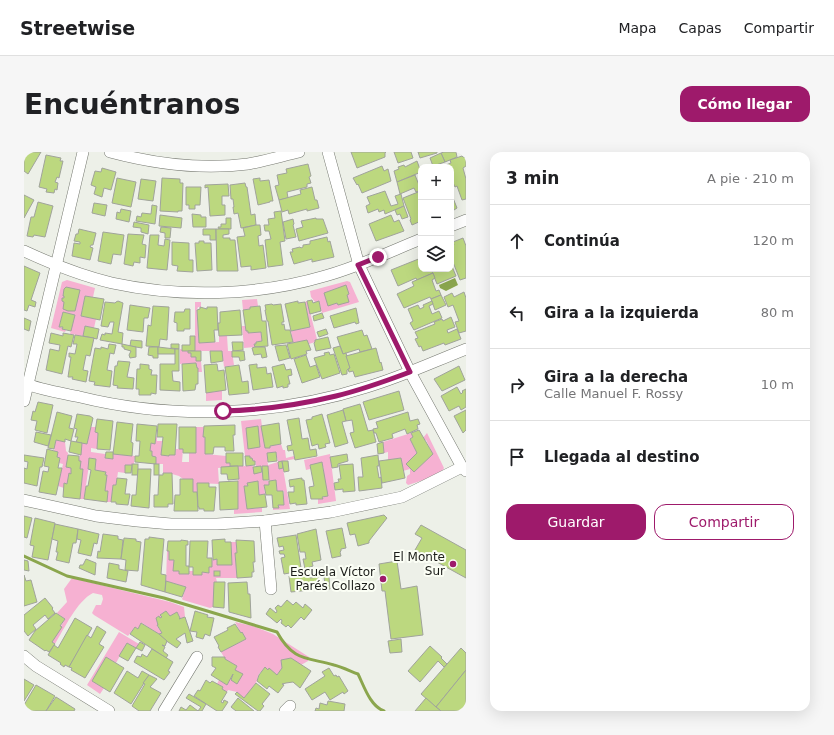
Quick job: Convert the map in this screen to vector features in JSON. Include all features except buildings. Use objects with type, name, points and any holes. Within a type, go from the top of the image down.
[{"type":"street","points":[[24,401],[26,384],[84,152]]},
{"type":"street","points":[[110,152],[159,163],[214,166],[249,164],[299,152]]},
{"type":"street","points":[[24,500],[96,516],[171,524],[217,524],[265,521],[331,512],[402,496],[464,469],[410,372],[358,265],[328,152]]},
{"type":"street","points":[[454,225],[466,220]]},
{"type":"street","points":[[24,251],[56,266],[111,282],[145,289],[219,292],[287,286],[326,276],[358,265],[418,240]]},
{"type":"street","points":[[26,384],[98,402],[134,408],[182,411],[254,410],[337,396],[410,372],[466,349]]},
{"type":"street","points":[[265,521],[271,589]]},
{"type":"street","points":[[24,656],[36,666],[109,711]]},
{"type":"street","points":[[164,711],[197,656]]},
{"type":"shaded area","points":[[455,278],[458,285],[446,291],[440,288],[439,285]]},
{"type":"shaded area","points":[[67,280],[95,288],[93,297],[85,296],[81,316],[96,319],[94,328],[85,326],[83,336],[70,334],[75,315],[63,312],[59,326],[66,330],[65,332],[51,328],[62,282]]},
{"type":"shaded area","points":[[347,281],[350,282],[359,302],[322,313],[319,301],[315,302],[311,297],[310,291]]},
{"type":"shaded area","points":[[257,299],[258,306],[243,310],[242,300]]},
{"type":"shaded area","points":[[307,301],[317,339],[315,342],[309,344],[307,340],[293,343],[291,331],[310,327],[305,302]]},
{"type":"shaded area","points":[[195,302],[201,302],[201,307],[198,307],[197,310],[199,343],[219,342],[219,336],[227,336],[228,351],[232,351],[234,365],[224,367],[222,351],[195,351]]},
{"type":"shaded area","points":[[242,326],[245,326],[248,333],[261,332],[262,341],[256,342],[256,344],[254,344],[255,347],[244,348]]},
{"type":"shaded area","points":[[180,349],[191,353],[191,357],[196,357],[196,361],[201,361],[202,372],[198,372],[196,363],[180,364]]},
{"type":"shaded area","points":[[222,390],[222,400],[206,401],[206,392],[216,392]]},
{"type":"shaded area","points":[[261,419],[265,448],[270,448],[270,446],[281,444],[283,450],[285,450],[286,458],[294,456],[295,459],[278,462],[279,469],[283,468],[290,509],[273,510],[273,508],[279,508],[278,505],[284,505],[284,491],[277,491],[276,480],[269,481],[268,466],[256,467],[255,461],[250,458],[250,456],[245,456],[241,421]],"holes":[[[276,452],[278,462],[268,465],[267,453]]]},
{"type":"shaded area","points":[[91,427],[96,427],[95,432],[98,433],[97,449],[91,448],[91,452],[105,454],[105,458],[112,459],[113,454],[135,456],[134,464],[125,465],[125,473],[118,472],[116,485],[113,485],[111,502],[107,502],[108,491],[105,491],[106,472],[95,470],[96,459],[90,458],[84,499],[80,499],[83,470],[80,469],[81,462],[79,461],[79,457],[82,443],[87,444]]},
{"type":"shaded area","points":[[196,427],[204,427],[203,437],[205,437],[206,454],[226,456],[226,463],[230,463],[230,467],[218,468],[219,484],[197,483],[197,492],[193,492],[179,476],[172,473],[163,473],[163,464],[156,464],[156,457],[152,456],[152,451],[150,451],[151,443],[155,444],[157,437],[157,441],[162,441],[161,455],[175,455],[176,449],[183,449],[182,462],[189,462],[189,453],[196,453]]},
{"type":"shaded area","points":[[411,433],[413,437],[410,439],[417,453],[414,472],[433,454],[426,440],[423,438],[427,433],[444,468],[438,474],[408,485],[406,483],[407,476],[410,474],[410,469],[403,471],[401,458],[388,460],[388,452],[384,453],[383,442]]},
{"type":"shaded area","points":[[56,440],[65,442],[66,451],[68,453],[67,467],[71,468],[71,474],[69,474],[67,484],[64,483],[64,488],[58,486],[63,464],[59,463],[60,458],[57,457],[58,452],[54,451]]},
{"type":"shaded area","points":[[330,454],[336,501],[318,504],[318,499],[327,496],[322,463],[310,465],[310,469],[306,470],[304,460]]},
{"type":"shaded area","points":[[238,466],[253,466],[254,473],[263,473],[263,480],[269,481],[269,485],[264,486],[265,494],[259,495],[258,482],[248,483],[248,486],[245,486],[247,509],[262,507],[262,512],[234,514],[234,510],[238,509]]},
{"type":"shaded area","points":[[231,542],[236,542],[237,553],[235,553],[237,578],[216,578],[217,582],[213,607],[210,608],[183,600],[186,587],[166,581],[167,551],[169,551],[169,560],[174,560],[174,571],[193,571],[193,575],[202,575],[202,572],[209,573],[209,567],[212,566],[212,560],[217,559],[217,565],[232,565]]},
{"type":"shaded area","points":[[72,578],[170,602],[184,607],[185,617],[179,619],[180,617],[177,612],[170,616],[166,611],[160,615],[162,617],[160,618],[159,616],[156,618],[157,626],[162,633],[159,634],[142,623],[138,629],[135,627],[128,636],[92,613],[96,605],[101,605],[103,599],[102,595],[93,593],[76,609],[55,644],[52,642],[65,619],[57,613],[67,602],[64,589]]},
{"type":"shaded area","points":[[235,622],[253,626],[273,634],[309,657],[308,661],[301,665],[291,658],[281,660],[282,668],[277,675],[265,667],[259,674],[256,683],[244,698],[237,692],[228,690],[227,692],[222,689],[223,687],[217,684],[219,680],[227,685],[230,679],[237,683],[235,670],[237,666],[225,659],[221,652],[246,639]]},
{"type":"shaded area","points":[[119,632],[139,644],[136,648],[127,643],[116,663],[106,657],[92,681],[104,688],[100,694],[87,685]]},
{"type":"waterway","points":[[24,556],[67,576],[164,598],[277,632],[283,641],[295,653],[308,659],[337,666],[358,674],[371,700],[375,705],[384,711]]},
{"type":"place","name":"El Monte Sur","points":[[453,564]]},
{"type":"place","name":"Escuela Víctor Parés Collazo","points":[[383,579]]},
{"type":"route","points":[[223,411],[254,410],[337,396],[410,372],[358,265],[378,257]]}]
